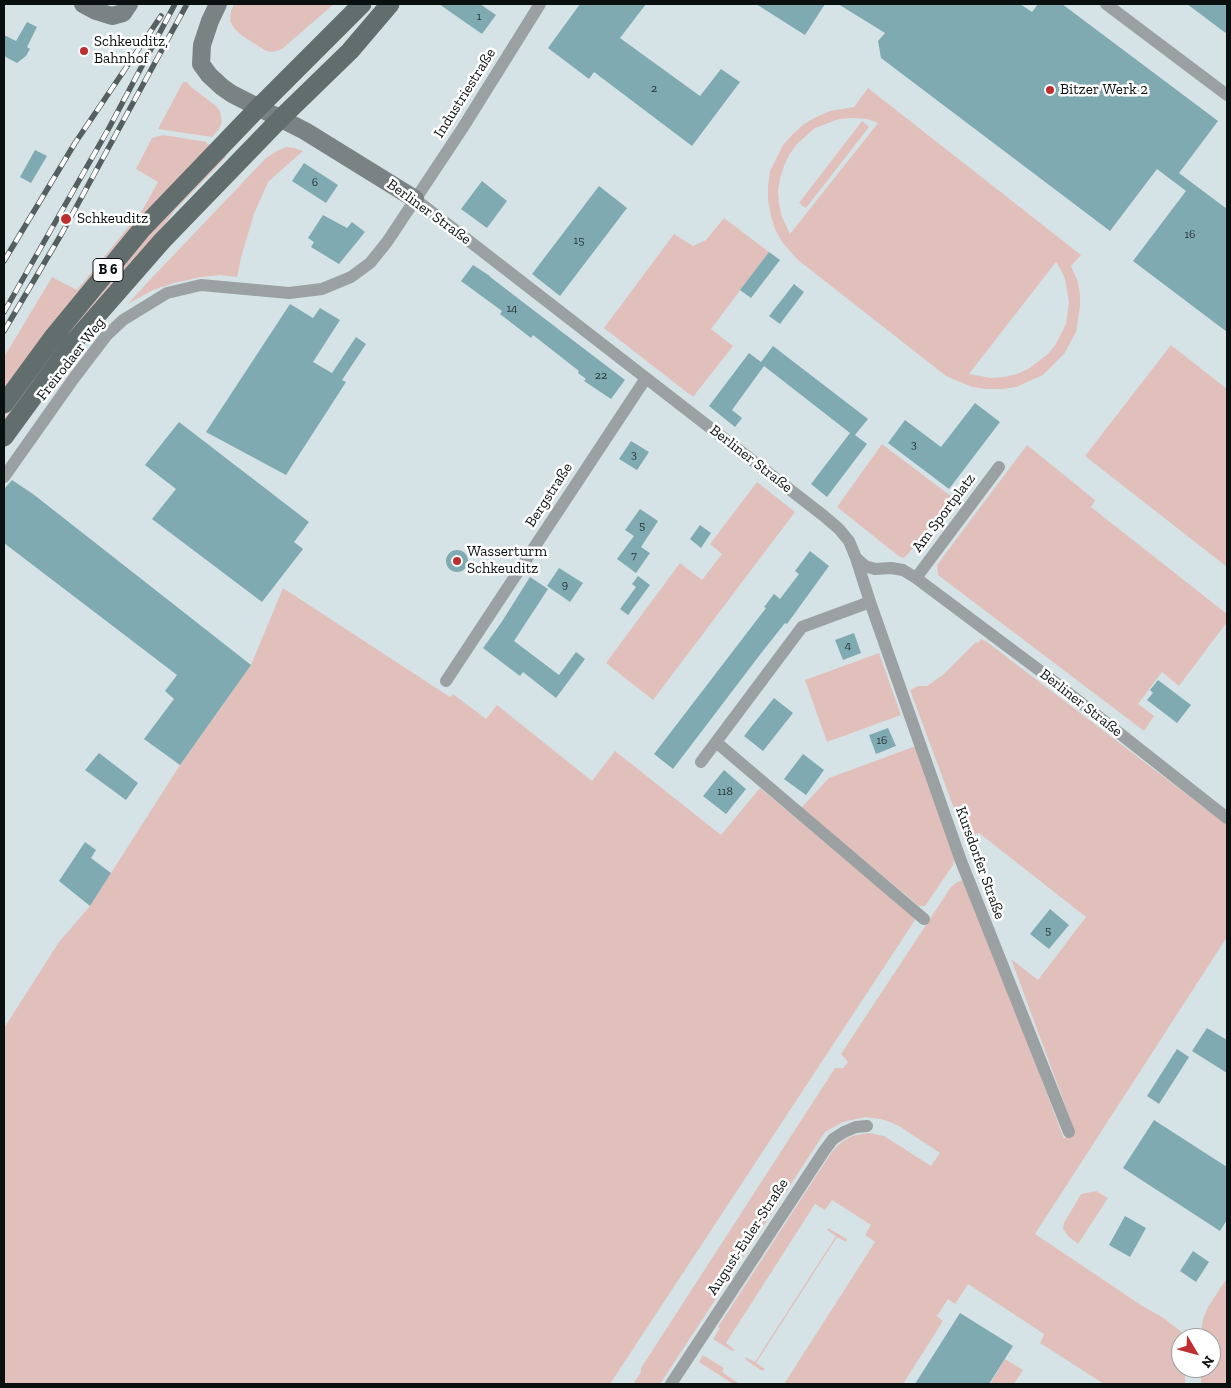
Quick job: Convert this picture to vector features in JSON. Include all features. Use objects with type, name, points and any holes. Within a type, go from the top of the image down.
[{"type":"main road","name":"B 6","points":[[4,404],[54,336],[142,228],[362,4]]},
{"type":"main road","name":"B 6","points":[[4,437],[71,345],[162,241],[281,118],[350,51],[390,4]]},
{"type":"street","points":[[83,4],[112,16],[123,13],[129,4]]},
{"type":"street","name":"Berliner Straße","points":[[218,4],[202,45],[201,64],[209,75],[222,86],[232,94],[305,131],[415,199],[824,516],[849,541],[856,558],[865,566],[875,569],[891,568],[903,570],[916,578],[1043,673],[1227,818]]},
{"type":"street","name":"Industriestraße","points":[[415,199],[462,129],[540,4]]},
{"type":"street","points":[[1106,4],[1227,95]]},
{"type":"street","name":"Freirodaer Weg","points":[[4,477],[74,378],[106,336],[123,320],[167,293],[201,285],[289,293],[322,289],[337,283],[351,277],[370,263],[415,199]]},
{"type":"street","name":"Bergstraße","points":[[446,681],[646,378]]},
{"type":"street","name":"Am Sportplatz","points":[[916,578],[999,467]]},
{"type":"street","name":"Kursdorfer Straße","points":[[856,558],[961,861],[1068,1132]]},
{"type":"street","points":[[701,762],[802,627],[870,602]]},
{"type":"street","points":[[716,742],[924,919]]},
{"type":"street","name":"August-Euler-Straße","points":[[671,1384],[824,1151],[834,1139],[844,1132],[856,1127],[867,1126]]},
{"type":"shaded area","points":[[234,4],[334,4],[282,49],[273,52],[266,51],[241,35],[234,28],[230,21]]},
{"type":"shaded area","points":[[183,82],[187,82],[220,111],[222,122],[212,137],[158,129]]},
{"type":"shaded area","points":[[868,88],[1081,255],[1071,266],[1078,282],[1080,295],[1076,332],[1064,354],[1043,375],[1016,387],[1003,389],[972,387],[946,376],[798,260],[782,242],[771,216],[768,186],[770,171],[783,145],[804,124],[816,117],[830,111],[854,107]],"holes":[[[839,119],[867,119],[878,123],[790,234],[782,217],[778,191],[780,179],[789,155],[797,144],[815,128]],[[1056,262],[1065,279],[1069,302],[1066,324],[1056,344],[1048,354],[1028,369],[1017,374],[992,378],[969,374]]]},
{"type":"shaded area","points":[[862,121],[869,127],[806,208],[799,203]]},
{"type":"shaded area","points":[[163,135],[207,142],[212,146],[4,394],[4,357],[52,277],[77,290],[143,209],[158,182],[136,169],[152,138]]},
{"type":"shaded area","points":[[286,147],[303,151],[268,182],[254,214],[237,277],[220,275],[174,283],[153,290],[128,304],[266,158]]},
{"type":"shaded area","points":[[223,154],[226,157],[175,210],[154,239],[4,425],[4,419],[28,384],[131,253]]},
{"type":"shaded area","points":[[724,218],[769,252],[711,329],[733,346],[693,397],[604,328],[674,234],[693,246],[706,240]]},
{"type":"shaded area","points":[[1171,345],[1227,389],[1227,567],[1085,456]]},
{"type":"shaded area","points":[[882,444],[952,497],[904,558],[900,557],[837,507]]},
{"type":"shaded area","points":[[1027,445],[1095,500],[1091,507],[1227,614],[1227,622],[1179,686],[1162,672],[1138,704],[1154,716],[1144,731],[938,575],[937,565]]},
{"type":"shaded area","points":[[757,482],[795,512],[653,700],[606,663],[680,563],[702,580],[722,554],[710,544]]},
{"type":"shaded area","points":[[283,588],[450,697],[453,694],[486,719],[497,705],[592,781],[615,751],[721,835],[760,788],[912,915],[915,920],[610,1384],[4,1384],[4,1028],[59,942],[90,906],[180,765],[251,665]]},
{"type":"shaded area","points":[[981,639],[987,642],[1227,825],[1227,937],[1035,1234],[1176,1328],[1171,1328],[1171,1378],[1185,1378],[1185,1384],[1104,1384],[1040,1343],[1044,1334],[968,1284],[955,1304],[948,1299],[937,1316],[943,1321],[903,1384],[784,1384],[875,1242],[865,1235],[871,1225],[832,1200],[825,1210],[815,1204],[726,1343],[735,1350],[732,1351],[713,1339],[720,1328],[718,1327],[829,1156],[843,1141],[852,1136],[869,1133],[884,1136],[931,1166],[940,1153],[899,1126],[881,1119],[865,1117],[843,1122],[825,1132],[660,1384],[633,1384],[641,1372],[641,1368],[835,1068],[843,1068],[848,1062],[841,1054],[951,887],[957,882],[966,879],[1064,1139],[1074,1129],[1011,959],[1038,980],[1086,917],[979,833],[965,838],[910,690],[918,686],[927,686],[943,675],[976,642],[978,643]]},
{"type":"shaded area","points":[[879,653],[901,715],[827,742],[805,680]]},
{"type":"shaded area","points":[[916,746],[955,855],[953,865],[925,906],[919,906],[801,808],[829,778]]},
{"type":"shaded area","points":[[1096,1191],[1108,1198],[1078,1244],[1063,1229],[1064,1223],[1081,1194]]},
{"type":"shaded area","points":[[828,1228],[847,1239],[846,1242],[837,1237],[756,1363],[765,1369],[762,1371],[746,1360],[745,1357],[755,1362],[836,1236],[827,1230]]},
{"type":"shaded area","points":[[1227,1278],[1227,1384],[1201,1384],[1201,1378],[1221,1378],[1221,1328],[1202,1328],[1208,1307]]},
{"type":"shaded area","points":[[703,1355],[724,1368],[722,1372],[740,1384],[733,1384],[699,1362]]},
{"type":"shaded area","points":[[1005,1359],[1023,1370],[1014,1384],[990,1384]]},
{"type":"building","points":[[439,4],[480,4],[496,15],[482,34]]},
{"type":"building","points":[[580,4],[646,4],[620,38],[700,96],[721,69],[740,82],[692,146],[594,72],[589,79],[548,48]]},
{"type":"building","points":[[756,4],[825,4],[805,35]]},
{"type":"building","name":"Bitzer Werk 2","points":[[838,4],[1020,4],[1032,12],[1038,4],[1062,4],[1218,121],[1179,173],[1227,209],[1227,332],[1133,261],[1186,191],[1157,169],[1110,231],[881,58],[878,41],[885,33]]},
{"type":"building","points":[[1187,4],[1227,4],[1227,34]]},
{"type":"building","points":[[27,22],[37,27],[27,47],[30,49],[26,56],[17,63],[4,56],[4,35],[16,41]]},
{"type":"building","points":[[35,150],[47,156],[31,183],[20,177]]},
{"type":"building","points":[[304,163],[338,185],[326,203],[292,181]]},
{"type":"building","points":[[482,181],[507,201],[487,228],[461,209]]},
{"type":"building","points":[[599,186],[627,208],[560,296],[532,274]]},
{"type":"building","points":[[323,215],[347,228],[352,222],[365,232],[339,264],[311,247],[314,242],[308,238]]},
{"type":"building","points":[[769,252],[780,260],[751,298],[740,290]]},
{"type":"building","points":[[473,265],[625,380],[611,399],[584,381],[586,379],[578,373],[579,371],[533,335],[531,338],[500,314],[502,311],[461,281]]},
{"type":"building","points":[[794,284],[804,292],[780,324],[769,316]]},
{"type":"building","points":[[290,304],[313,318],[320,308],[340,320],[313,362],[332,373],[356,337],[366,344],[342,380],[346,382],[286,475],[206,432]]},
{"type":"building","points":[[773,346],[868,419],[855,435],[867,444],[827,497],[811,484],[850,433],[764,366],[732,410],[742,418],[735,427],[709,406],[749,353],[761,362]]},
{"type":"building","points":[[975,403],[1000,422],[949,489],[888,443],[905,420],[941,447]]},
{"type":"building","points":[[179,422],[309,522],[294,542],[303,549],[262,602],[152,519],[176,489],[145,465]]},
{"type":"building","points":[[631,441],[649,452],[637,470],[619,459]]},
{"type":"building","points":[[12,480],[33,494],[251,665],[180,765],[144,739],[174,699],[165,691],[177,675],[4,543],[4,489]]},
{"type":"building","points":[[640,509],[658,521],[641,547],[650,553],[636,573],[617,559],[634,536],[625,530]]},
{"type":"building","points":[[700,525],[711,533],[701,548],[690,539]]},
{"type":"building","name":"Wasserturm Schkeuditz","points":[[457,550],[465,553],[468,561],[465,569],[457,572],[449,569],[446,561],[449,553]]},
{"type":"building","points":[[810,551],[829,566],[787,624],[785,623],[762,652],[673,769],[654,754],[766,608],[764,607],[774,594],[780,599],[799,574],[795,571]]},
{"type":"building","points":[[559,568],[583,583],[570,602],[547,586]]},
{"type":"building","points":[[638,576],[650,585],[628,615],[620,609],[636,587],[632,584]]},
{"type":"building","points":[[530,577],[548,589],[514,641],[559,675],[576,652],[585,659],[556,698],[523,672],[520,676],[483,648]]},
{"type":"building","points":[[854,633],[861,653],[843,660],[835,640]]},
{"type":"building","points":[[1158,680],[1191,705],[1177,723],[1147,700],[1153,693],[1150,690]]},
{"type":"building","points":[[774,698],[793,713],[763,751],[744,736]]},
{"type":"building","points":[[888,728],[896,746],[876,754],[869,735]]},
{"type":"building","points":[[99,753],[138,783],[126,800],[85,770]]},
{"type":"building","points":[[803,754],[824,770],[806,795],[784,779]]},
{"type":"building","points":[[724,770],[746,789],[726,814],[703,796]]},
{"type":"building","points":[[85,842],[96,850],[91,858],[111,873],[90,906],[59,881]]},
{"type":"building","points":[[1050,909],[1069,925],[1049,949],[1030,934]]},
{"type":"building","points":[[1207,1028],[1227,1040],[1227,1073],[1192,1051]]},
{"type":"building","points":[[1177,1049],[1189,1057],[1159,1104],[1147,1096]]},
{"type":"building","points":[[1154,1120],[1227,1167],[1227,1220],[1220,1231],[1123,1168]]},
{"type":"building","points":[[1125,1216],[1146,1228],[1130,1257],[1109,1245]]},
{"type":"building","points":[[1193,1251],[1209,1262],[1196,1282],[1180,1271]]},
{"type":"building","points":[[960,1313],[1013,1346],[989,1384],[915,1384]]},
{"type":"railway","points":[[4,312],[109,128],[175,4]]},
{"type":"railway","points":[[4,331],[62,233],[187,4]]},
{"type":"railway","points":[[4,261],[75,143],[161,16]]},
{"type":"place","name":"Schkeuditz, Bahnhof","points":[[84,51]]},
{"type":"place","name":"Bitzer Werk 2","points":[[1050,90]]},
{"type":"place","name":"Schkeuditz","points":[[66,219]]},
{"type":"place","name":"Wasserturm Schkeuditz","points":[[457,561]]}]
